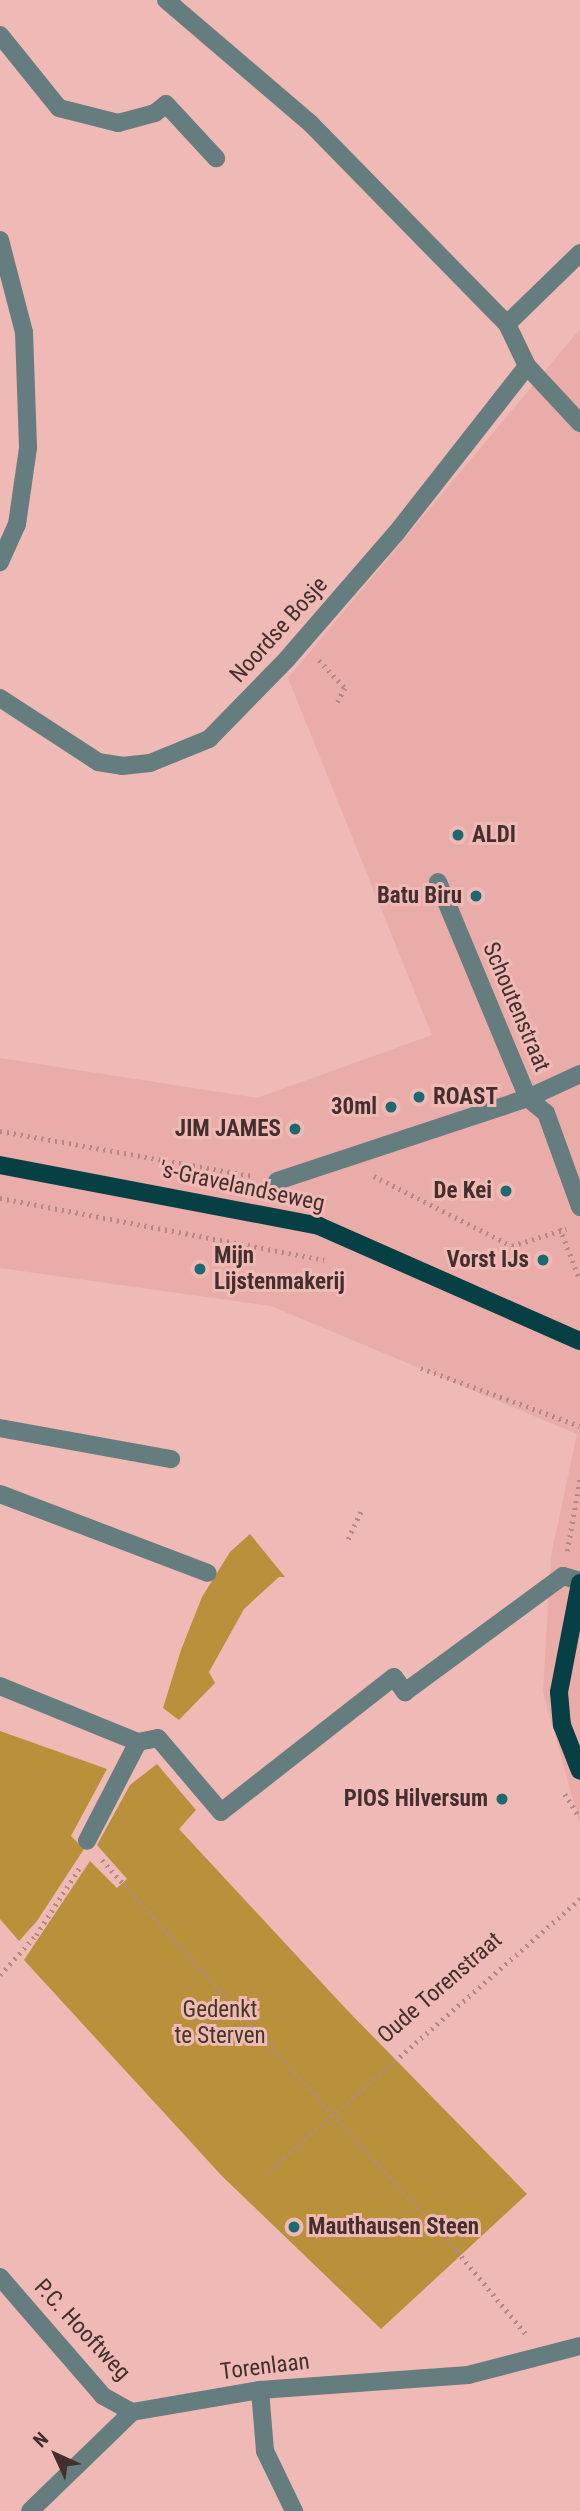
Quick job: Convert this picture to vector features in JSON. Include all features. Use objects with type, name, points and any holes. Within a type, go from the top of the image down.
[{"type":"main road","name":"'s-Gravelandseweg","points":[[0,1165],[319,1226],[580,1341]]},
{"type":"main road","points":[[580,1582],[559,1692],[562,1725],[580,1771]]},
{"type":"street","points":[[166,0],[312,124],[507,324],[527,366],[580,423]]},
{"type":"street","points":[[0,35],[60,108],[118,123],[155,113],[166,104],[216,158]]},
{"type":"street","points":[[0,240],[24,332],[28,448],[17,524],[0,562]]},
{"type":"street","points":[[507,324],[580,253]]},
{"type":"street","name":"Noordse Bosje","points":[[0,698],[98,762],[122,766],[150,763],[209,739],[287,659],[397,532],[527,366]]},
{"type":"street","name":"Schoutenstraat","points":[[438,882],[528,1098],[580,1074]]},
{"type":"street","points":[[528,1098],[547,1113],[580,1207]]},
{"type":"street","name":"'s-Gravelandseweg","points":[[277,1181],[528,1098]]},
{"type":"street","points":[[0,1428],[171,1459]]},
{"type":"street","points":[[0,1494],[208,1573]]},
{"type":"street","points":[[0,1686],[138,1742],[158,1738],[221,1812],[290,1754],[394,1677],[405,1692],[563,1576],[580,1582]]},
{"type":"street","points":[[88,1850],[138,1742]]},
{"type":"street","name":"P.C. Hooftweg","points":[[0,2277],[8,2297],[103,2396],[132,2412]]},
{"type":"street","name":"Torenlaan","points":[[132,2412],[260,2390],[468,2375],[580,2346]]},
{"type":"street","points":[[260,2390],[265,2451],[294,2511]]},
{"type":"street","points":[[30,2511],[132,2412]]},
{"type":"path","points":[[316,657],[345,688],[337,704]]},
{"type":"path","name":"'s-Gravelandseweg","points":[[0,1131],[277,1181]]},
{"type":"path","points":[[342,1160],[512,1246],[573,1227]]},
{"type":"path","points":[[0,1198],[297,1253]]},
{"type":"path","points":[[421,1368],[580,1426]]},
{"type":"path","points":[[348,1539],[363,1507]]},
{"type":"path","points":[[0,1975],[36,1935],[88,1850],[457,2251],[544,2355]]},
{"type":"path","name":"Oude Torenstraat","points":[[268,2172],[580,1899]]},
{"type":"shaded area","points":[[580,329],[580,1825],[543,1692],[551,1556],[577,1434],[271,1306],[0,1268],[0,1058],[257,1098],[432,1035],[288,678]]},
{"type":"green space","points":[[250,1534],[285,1577],[279,1577],[244,1609],[209,1672],[215,1683],[179,1720],[163,1708],[181,1650],[202,1597],[230,1552]]},
{"type":"green space","points":[[0,1731],[107,1769],[71,1836],[84,1849],[37,1921],[19,1941],[0,1919]]},
{"type":"green space","name":"Gedenkt te Sterven","points":[[157,1764],[196,1810],[179,1829],[347,2010],[527,2194],[381,2329],[222,2176],[24,1960],[90,1861],[117,1888],[127,1879],[97,1845],[130,1785]]},
{"type":"place","name":"ALDI","points":[[458,835]]},
{"type":"place","name":"Batu Biru","points":[[476,896]]},
{"type":"place","name":"ROAST","points":[[419,1097]]},
{"type":"place","name":"30ml","points":[[391,1107]]},
{"type":"place","name":"JIM JAMES","points":[[295,1129]]},
{"type":"place","name":"De Kei","points":[[506,1191]]},
{"type":"place","name":"Vorst IJs","points":[[543,1260]]},
{"type":"place","name":"Mijn Lijstenmakerij","points":[[200,1269]]},
{"type":"place","name":"PIOS Hilversum","points":[[502,1799]]},
{"type":"place","name":"Mauthausen Steen","points":[[294,2227]]}]
